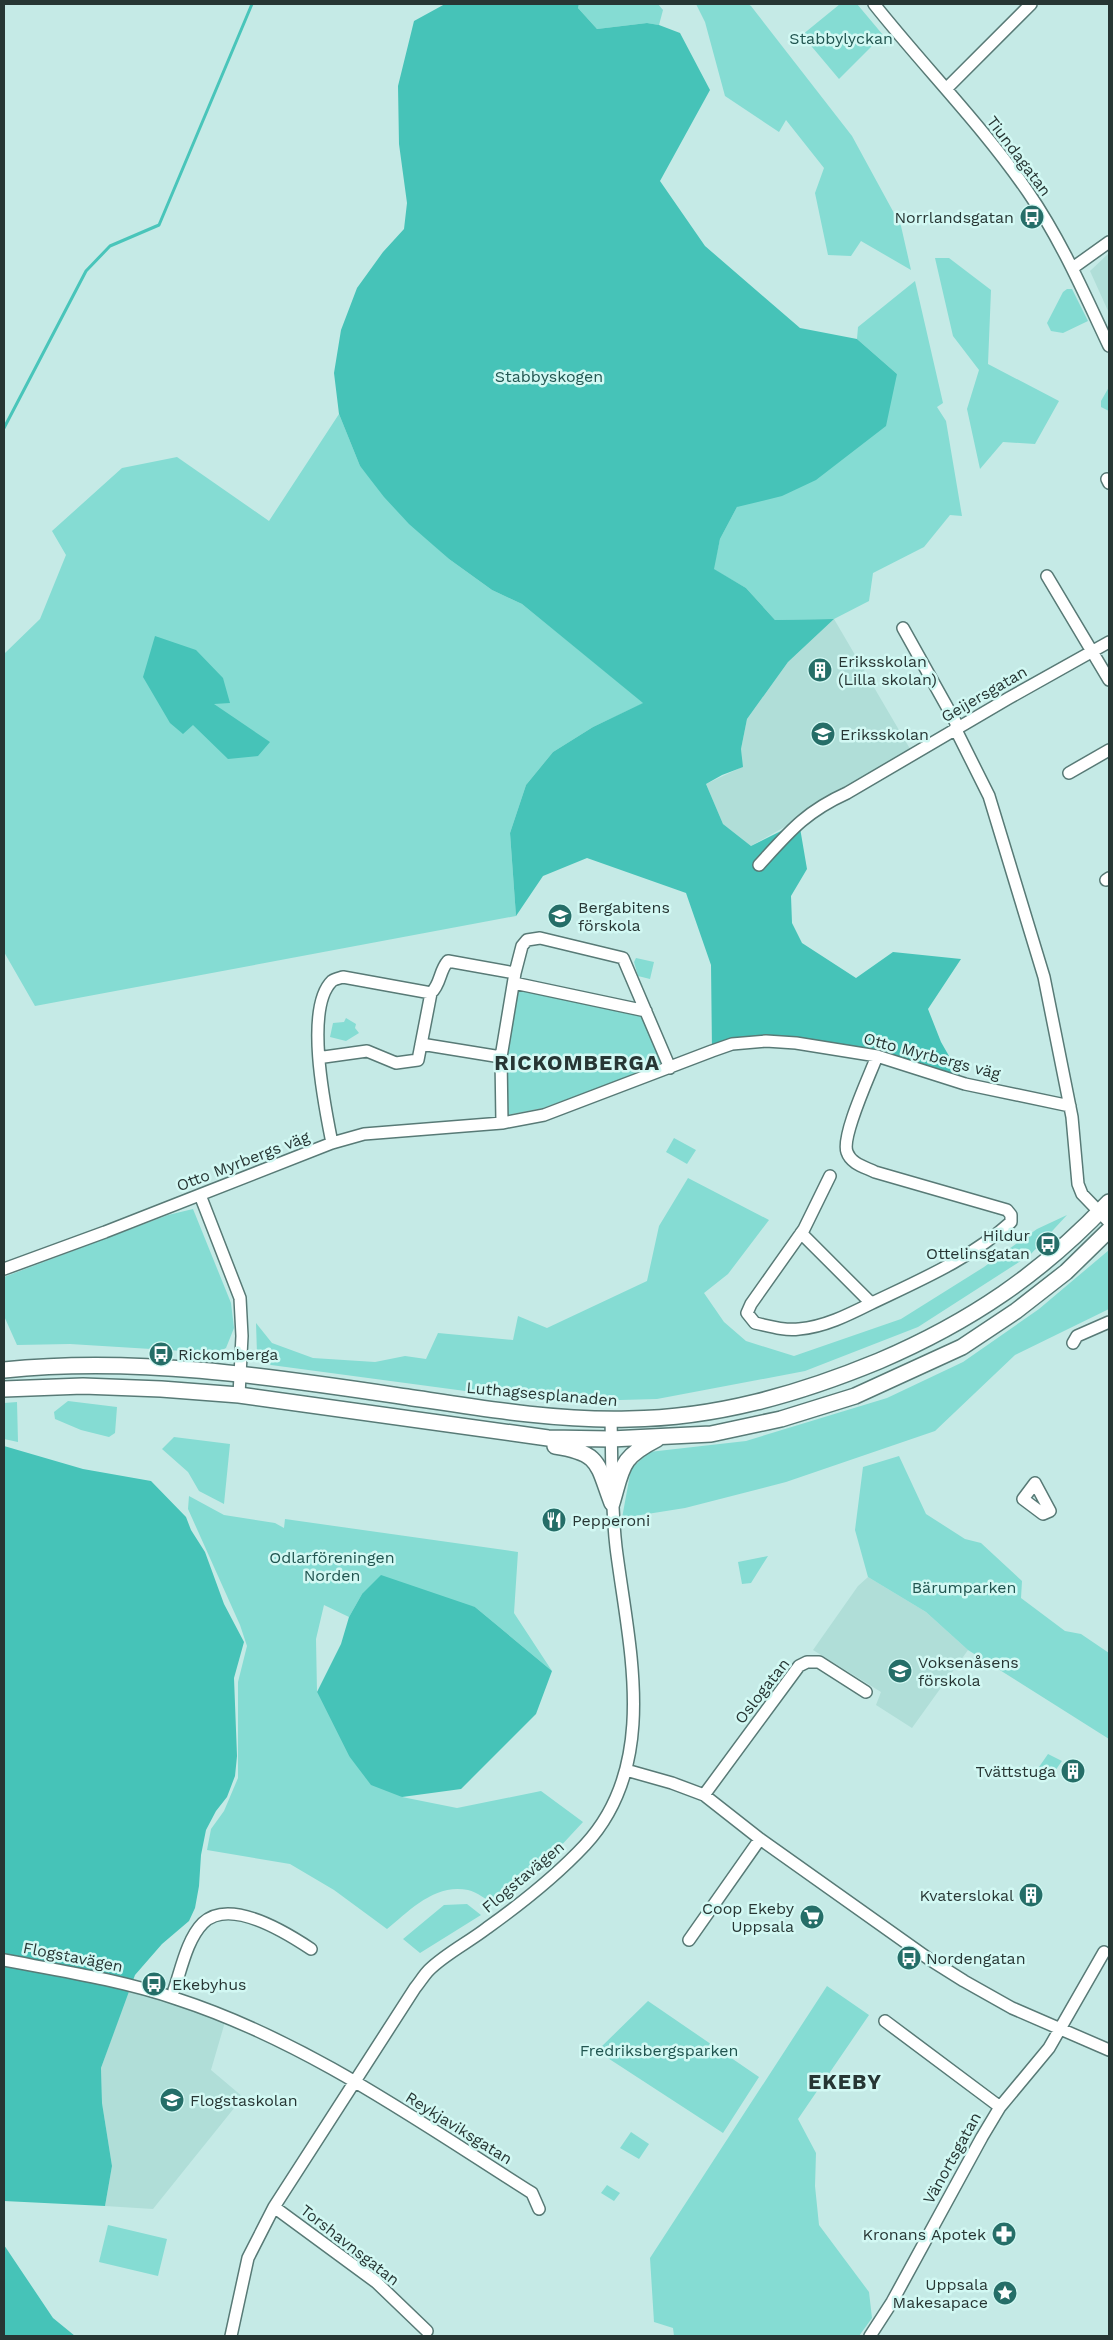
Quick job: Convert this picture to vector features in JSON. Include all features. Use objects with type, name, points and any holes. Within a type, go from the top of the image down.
[{"type":"main road","name":"Luthagsesplanaden","points":[[4,1370],[50,1365],[172,1367],[240,1373],[546,1415],[611,1418],[662,1417],[719,1411],[803,1390],[865,1367],[952,1328],[1000,1298],[1106,1212]]},
{"type":"main road","points":[[4,1389],[83,1386],[161,1388],[238,1395],[548,1438],[611,1439],[711,1434],[781,1419],[855,1396],[962,1347],[1016,1311],[1066,1272],[1109,1230]]},
{"type":"main road","points":[[4,1363],[50,1365]]},
{"type":"main road","points":[[448,1425],[481,1435],[578,1449],[589,1454],[597,1465],[612,1503]]},
{"type":"main road","points":[[612,1503],[625,1462],[636,1451],[660,1437]]},
{"type":"street","name":"Tiundagatan","points":[[874,4],[946,89],[1028,192],[1074,267],[1109,346]]},
{"type":"street","points":[[946,89],[1031,4]]},
{"type":"street","points":[[1074,267],[1109,242]]},
{"type":"street","points":[[1047,576],[1109,680]]},
{"type":"street","points":[[903,628],[956,723],[956,730],[989,796],[1044,977],[1070,1106],[1078,1184],[1082,1194],[1106,1212]]},
{"type":"street","name":"Geijersgatan","points":[[759,865],[799,822],[822,805],[872,781],[1109,642]]},
{"type":"street","points":[[1069,773],[1109,750]]},
{"type":"street","points":[[502,1123],[501,1057],[514,978],[522,946],[527,940],[540,938],[623,958],[670,1068]]},
{"type":"street","points":[[319,1055],[324,1057],[367,1052],[396,1063],[418,1060],[431,993],[438,987],[444,966],[448,961],[646,1011]]},
{"type":"street","points":[[332,1143],[322,1095],[316,1035],[325,996],[332,982],[343,977],[431,993]]},
{"type":"street","name":"Otto Myrbergs väg","points":[[4,1269],[332,1143],[364,1134],[502,1123],[544,1115],[732,1044],[766,1041],[796,1043],[877,1056],[965,1084],[1070,1106]]},
{"type":"street","points":[[421,1044],[501,1057]]},
{"type":"street","points":[[830,1176],[801,1233],[751,1304],[747,1313],[755,1323],[786,1330],[797,1330],[835,1320],[919,1282],[981,1246],[1011,1222],[1011,1215],[1007,1210],[875,1172],[855,1162],[847,1153],[846,1143],[850,1125],[877,1056]]},
{"type":"street","points":[[200,1195],[240,1298],[242,1336],[238,1395]]},
{"type":"street","points":[[801,1233],[871,1304]]},
{"type":"street","points":[[1073,1344],[1077,1336],[1109,1322]]},
{"type":"street","name":"Flogstavägen","points":[[231,2336],[248,2258],[274,2207],[429,1970],[489,1927],[554,1875],[587,1843],[610,1809],[626,1770],[635,1708],[634,1682],[612,1503],[611,1418]]},
{"type":"street","name":"Oslogatan","points":[[704,1796],[799,1666],[807,1662],[819,1662],[866,1692]]},
{"type":"street","points":[[626,1770],[672,1783],[704,1796],[760,1839],[964,1981],[1012,2008],[1109,2050]]},
{"type":"street","points":[[689,1940],[760,1839]]},
{"type":"street","points":[[174,1990],[191,1942],[202,1924],[215,1916],[232,1914],[266,1923],[291,1935],[311,1949]]},
{"type":"street","name":"Vänortsgatan","points":[[870,2336],[892,2302],[1000,2107],[1031,2072],[1060,2030],[1104,1952]]},
{"type":"street","name":"Flogstavägen","points":[[4,1960],[97,1978],[180,1999],[282,2042],[354,2082]]},
{"type":"street","points":[[885,2021],[1000,2107]]},
{"type":"street","name":"Reykjaviksgatan","points":[[354,2082],[370,2090],[532,2193],[538,2210]]},
{"type":"street","name":"Torshavnsgatan","points":[[274,2207],[376,2282],[427,2331]]},
{"type":"shaded area","points":[[1109,253],[1109,313],[1090,271]]},
{"type":"shaded area","name":"Eriksskolan","points":[[834,619],[913,754],[751,846],[723,824],[706,784],[742,767],[741,749],[747,719],[788,662]]},
{"type":"shaded area","name":"Voksenåsens förskola","points":[[868,1577],[926,1612],[968,1650],[912,1728],[876,1705],[881,1692],[813,1650],[858,1586]]},
{"type":"shaded area","name":"Flogstaskolan","points":[[129,1989],[225,2022],[211,2070],[243,2097],[153,2209],[105,2206],[112,2166],[102,2103],[101,2068]]},
{"type":"green space","name":"Stabbyskogen","points":[[445,4],[579,4],[578,8],[597,29],[647,23],[659,25],[680,33],[710,90],[660,181],[705,246],[800,328],[857,339],[897,374],[886,426],[816,480],[782,496],[737,507],[720,539],[714,569],[746,588],[775,620],[834,619],[788,662],[747,719],[741,749],[743,767],[706,784],[723,824],[751,846],[799,822],[807,869],[791,896],[792,923],[802,943],[856,978],[893,952],[961,959],[928,1009],[941,1042],[965,1084],[877,1056],[796,1043],[712,1051],[711,965],[686,893],[587,858],[543,876],[516,916],[510,833],[526,785],[553,752],[593,727],[643,703],[522,604],[492,590],[449,559],[409,524],[384,497],[360,466],[339,414],[334,373],[341,330],[357,288],[383,252],[404,229],[407,203],[399,144],[398,86],[414,21]]},
{"type":"green space","points":[[579,4],[658,4],[663,10],[659,25],[647,23],[597,29],[578,8]]},
{"type":"green space","points":[[696,4],[748,4],[751,6],[852,136],[901,226],[911,270],[861,241],[851,256],[828,255],[815,193],[824,168],[786,120],[779,132],[725,96],[705,22]]},
{"type":"green space","name":"Stabbylyckan","points":[[840,4],[857,4],[883,35],[839,79],[802,35]]},
{"type":"green space","points":[[935,258],[949,258],[991,290],[988,364],[1059,401],[1035,444],[1003,442],[980,469],[967,409],[979,370],[953,336]]},
{"type":"green space","points":[[915,281],[943,403],[937,407],[946,421],[962,516],[950,515],[924,547],[873,573],[869,601],[834,619],[775,620],[746,588],[713,569],[720,539],[737,507],[897,374],[857,339],[858,327]]},
{"type":"green space","points":[[1067,289],[1072,289],[1088,321],[1063,333],[1051,331],[1047,323],[1063,292]]},
{"type":"green space","points":[[1109,387],[1109,411],[1101,407],[1101,401]]},
{"type":"green space","points":[[339,414],[360,466],[404,518],[449,559],[492,590],[522,604],[644,703],[593,727],[553,752],[526,785],[510,833],[516,916],[35,1006],[4,952],[4,654],[40,619],[66,555],[52,531],[122,468],[177,457],[269,521]]},
{"type":"green space","points":[[155,636],[196,650],[223,678],[230,703],[214,704],[270,742],[258,756],[228,759],[193,725],[183,734],[170,723],[143,677]]},
{"type":"green space","points":[[636,958],[654,962],[650,979],[638,976],[634,962]]},
{"type":"green space","points":[[514,983],[646,1011],[668,1062],[543,1108],[502,1116],[501,1057]]},
{"type":"green space","points":[[346,1018],[356,1024],[355,1028],[359,1033],[346,1041],[330,1037],[333,1023],[344,1022]]},
{"type":"green space","points":[[674,1138],[696,1150],[687,1164],[666,1152]]},
{"type":"green space","points":[[688,1178],[769,1220],[728,1274],[704,1293],[724,1322],[746,1341],[794,1356],[901,1319],[984,1267],[1037,1229],[1067,1215],[1030,1255],[918,1327],[805,1371],[657,1399],[547,1402],[271,1365],[257,1354],[256,1323],[272,1343],[313,1358],[375,1362],[405,1356],[426,1359],[438,1333],[513,1340],[518,1316],[547,1328],[647,1281],[659,1226]]},
{"type":"green space","points":[[193,1209],[231,1303],[234,1328],[226,1348],[216,1353],[70,1344],[17,1345],[4,1316],[4,1277],[168,1215]]},
{"type":"green space","points":[[1109,1250],[1109,1309],[1015,1355],[935,1431],[786,1482],[685,1508],[622,1518],[631,1469],[649,1452],[746,1441],[887,1398],[963,1362],[1039,1309]]},
{"type":"green space","points":[[68,1401],[117,1407],[115,1433],[109,1437],[81,1430],[55,1419],[54,1412]]},
{"type":"green space","points":[[17,1402],[18,1442],[4,1439],[4,1403]]},
{"type":"green space","points":[[174,1437],[230,1444],[224,1504],[199,1491],[188,1472],[162,1449]]},
{"type":"green space","points":[[4,1446],[83,1469],[151,1481],[186,1517],[191,1530],[205,1552],[224,1604],[244,1642],[234,1678],[237,1756],[235,1776],[227,1797],[216,1811],[206,1830],[195,1908],[189,1921],[162,1944],[135,1975],[101,2068],[102,2103],[112,2166],[105,2206],[4,2201]]},
{"type":"green space","name":"Bärumparken","points":[[899,1456],[926,1514],[965,1539],[981,1543],[1022,1581],[1021,1598],[1065,1631],[1081,1634],[1109,1653],[1109,1739],[968,1650],[926,1612],[868,1577],[855,1530],[863,1467]]},
{"type":"green space","name":"Odlarföreningen Norden","points":[[189,1496],[224,1515],[275,1523],[284,1528],[285,1519],[518,1552],[514,1613],[552,1671],[475,1607],[362,1594],[349,1617],[324,1605],[316,1639],[317,1692],[349,1756],[402,1797],[457,1808],[541,1791],[583,1822],[557,1850],[495,1905],[468,1890],[456,1889],[445,1891],[423,1900],[387,1929],[334,1890],[290,1864],[207,1850],[211,1829],[224,1811],[238,1778],[238,1682],[247,1646],[240,1625],[188,1509]]},
{"type":"green space","points":[[768,1556],[751,1583],[742,1584],[738,1562]]},
{"type":"green space","points":[[381,1575],[475,1607],[552,1671],[536,1714],[461,1789],[402,1797],[371,1785],[349,1756],[317,1692],[341,1644],[349,1617],[362,1594]]},
{"type":"green space","points":[[1048,1754],[1062,1761],[1052,1775],[1039,1767]]},
{"type":"green space","points":[[467,1904],[481,1915],[420,1953],[403,1939],[444,1905]]},
{"type":"green space","points":[[827,1986],[869,2015],[798,2119],[816,2153],[815,2186],[819,2225],[869,2292],[872,2318],[859,2336],[674,2336],[673,2328],[654,2322],[650,2258]]},
{"type":"green space","name":"Fredriksbergsparken","points":[[648,2001],[759,2077],[723,2133],[597,2051]]},
{"type":"green space","points":[[631,2132],[649,2144],[639,2159],[620,2148]]},
{"type":"green space","points":[[607,2185],[620,2193],[614,2201],[601,2193]]},
{"type":"green space","points":[[108,2225],[167,2239],[158,2276],[99,2262]]},
{"type":"green space","points":[[4,2245],[53,2318],[75,2336],[4,2336]]},
{"type":"waterway","points":[[4,428],[86,271],[110,246],[159,225],[252,4]]},
{"type":"place","name":"Norrlandsgatan","points":[[1032,217]]},
{"type":"place","name":"Eriksskolan (Lilla skolan)","points":[[820,670]]},
{"type":"place","name":"Eriksskolan","points":[[823,734]]},
{"type":"place","name":"Bergabitens förskola","points":[[560,916]]},
{"type":"place","name":"Hildur Ottelinsgatan","points":[[1048,1244]]},
{"type":"place","name":"Rickomberga","points":[[161,1354]]},
{"type":"place","name":"Pepperoni","points":[[554,1520]]},
{"type":"place","name":"Voksenåsens förskola","points":[[900,1671]]},
{"type":"place","name":"Tvättstuga","points":[[1073,1771]]},
{"type":"place","name":"Kvaterslokal","points":[[1031,1895]]},
{"type":"place","name":"Coop Ekeby Uppsala","points":[[812,1917]]},
{"type":"place","name":"Nordengatan","points":[[909,1958]]},
{"type":"place","name":"Ekebyhus","points":[[154,1984]]},
{"type":"place","name":"Flogstaskolan","points":[[172,2100]]},
{"type":"place","name":"Kronans Apotek","points":[[1004,2234]]},
{"type":"place","name":"Uppsala Makesapace","points":[[1005,2293]]},
{"type":"district","name":"RICKOMBERGA","points":[[577,1062]]},
{"type":"district","name":"EKEBY","points":[[845,2081]]}]
